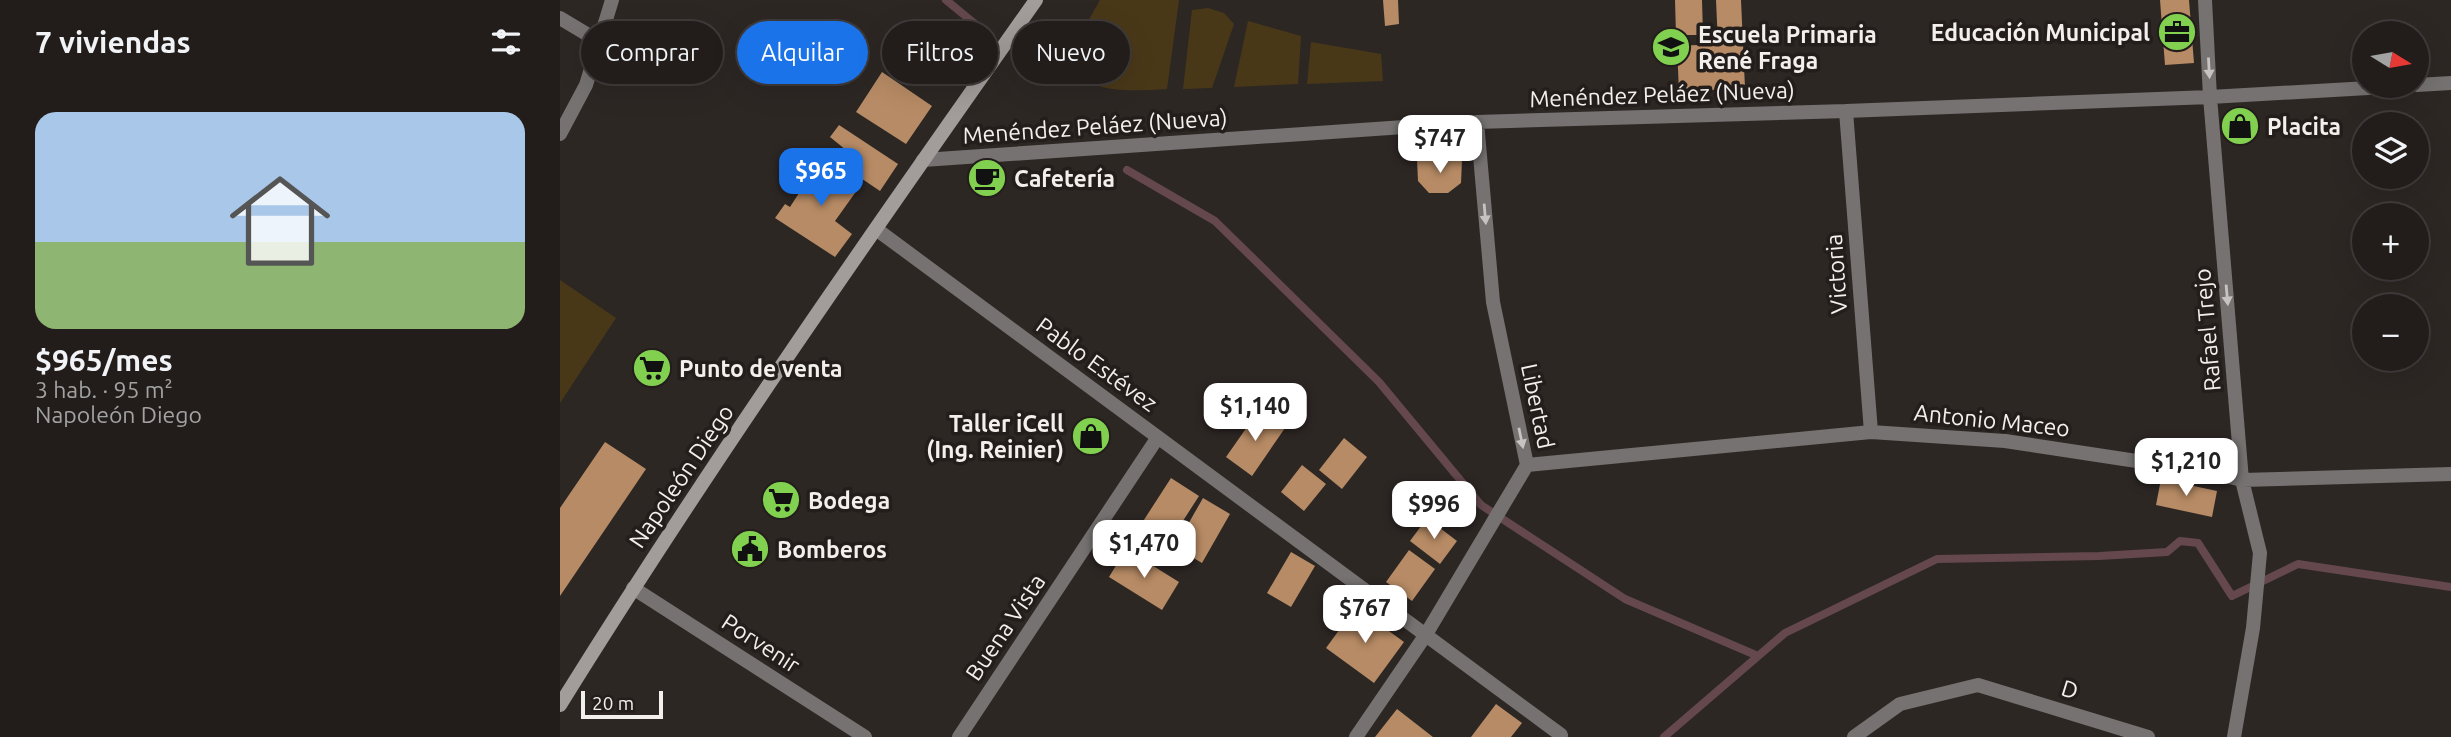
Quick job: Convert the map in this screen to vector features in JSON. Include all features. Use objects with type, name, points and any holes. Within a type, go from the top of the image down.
[{"type":"main road","name":"Napoleón Diego","points":[[560,705],[633,588],[923,160],[1036,0]]},
{"type":"street","points":[[606,21],[612,0]]},
{"type":"street","name":"Rafael Trejo","points":[[2205,0],[2210,97],[2242,480],[2260,552],[2253,628],[2234,737]]},
{"type":"street","points":[[560,18],[581,31]]},
{"type":"street","points":[[2429,84],[2451,83]]},
{"type":"street","points":[[560,134],[586,84]]},
{"type":"street","name":"Menéndez Peláez (Nueva)","points":[[923,160],[1477,122],[1846,111],[2352,89]]},
{"type":"street","name":"Victoria","points":[[1846,111],[1871,432]]},
{"type":"street","name":"Libertad","points":[[1356,737],[1425,636],[1527,465],[1493,302],[1477,122]]},
{"type":"street","name":"Pablo Estévez","points":[[876,229],[1561,734]]},
{"type":"street","name":"Antonio Maceo","points":[[1527,465],[1871,432],[2005,441],[2208,472],[2242,480],[2451,474]]},
{"type":"street","name":"Buena Vista","points":[[959,737],[1158,437]]},
{"type":"street","name":"Porvenir","points":[[633,588],[865,737]]},
{"type":"street","name":"D","points":[[1854,737],[1900,704],[1978,685],[2148,737]]},
{"type":"shaded area","points":[[1100,0],[1179,0],[1167,89],[1125,90],[1094,84],[1130,84],[1130,21],[1088,21]]},
{"type":"shaded area","points":[[1208,8],[1224,13],[1234,24],[1212,88],[1183,89],[1192,10]]},
{"type":"shaded area","points":[[1248,21],[1301,36],[1298,84],[1234,87]]},
{"type":"shaded area","points":[[1311,42],[1381,54],[1383,81],[1307,84]]},
{"type":"shaded area","points":[[560,280],[616,318],[560,403]]},
{"type":"building","points":[[1383,0],[1398,0],[1399,24],[1385,26]]},
{"type":"building","points":[[1675,0],[1702,0],[1703,35],[1676,35]]},
{"type":"building","points":[[1716,0],[1741,0],[1745,88],[1679,92],[1677,46],[1718,44]]},
{"type":"building","name":"Educación Municipal","points":[[2160,0],[2189,0],[2194,63],[2165,65]]},
{"type":"building","points":[[882,72],[882,84],[900,84],[932,106],[906,144],[856,112]]},
{"type":"building","points":[[839,125],[898,164],[880,191],[837,162],[846,150],[830,137]]},
{"type":"building","points":[[821,159],[860,186],[835,221],[852,234],[835,257],[775,218],[785,204],[790,207]]},
{"type":"building","points":[[1417,160],[1462,160],[1461,183],[1448,193],[1429,193],[1418,181]]},
{"type":"building","points":[[1259,410],[1285,428],[1252,476],[1226,457]]},
{"type":"building","points":[[1344,438],[1367,457],[1342,489],[1319,470]]},
{"type":"building","points":[[605,442],[646,469],[560,596],[560,508]]},
{"type":"building","points":[[1302,465],[1326,484],[1304,511],[1281,492]]},
{"type":"building","points":[[1171,478],[1199,496],[1168,544],[1140,526]]},
{"type":"building","points":[[2161,479],[2217,491],[2212,517],[2156,505]]},
{"type":"building","points":[[1203,498],[1230,514],[1202,563],[1175,547]]},
{"type":"building","points":[[1427,518],[1457,541],[1440,564],[1410,541]]},
{"type":"building","points":[[1126,549],[1179,582],[1162,610],[1109,577]]},
{"type":"building","points":[[1409,550],[1435,569],[1412,601],[1386,582]]},
{"type":"building","points":[[1291,552],[1315,566],[1291,607],[1267,593]]},
{"type":"building","points":[[1356,607],[1404,642],[1374,683],[1326,648]]},
{"type":"building","points":[[1496,704],[1522,723],[1511,737],[1471,737]]},
{"type":"building","points":[[1397,709],[1433,737],[1375,737]]},
{"type":"waterway","points":[[946,0],[972,21]]},
{"type":"waterway","points":[[1127,170],[1215,221],[1379,382],[1481,505],[1625,599],[1758,656]]},
{"type":"waterway","points":[[1664,737],[1785,633],[1937,559],[2167,552],[2180,541],[2198,543],[2232,596],[2298,564],[2451,587]]},
{"type":"place","name":"Educación Municipal","points":[[2177,32]]},
{"type":"place","name":"Escuela Primaria René Fraga","points":[[1671,47]]},
{"type":"place","name":"Placita","points":[[2240,126]]},
{"type":"place","name":"Cafetería","points":[[987,178]]},
{"type":"place","name":"Punto de venta","points":[[652,368]]},
{"type":"place","name":"Taller iCell (Ing. Reinier)","points":[[1091,436]]},
{"type":"place","name":"Bodega","points":[[781,500]]},
{"type":"place","name":"Bomberos","points":[[750,549]]}]
